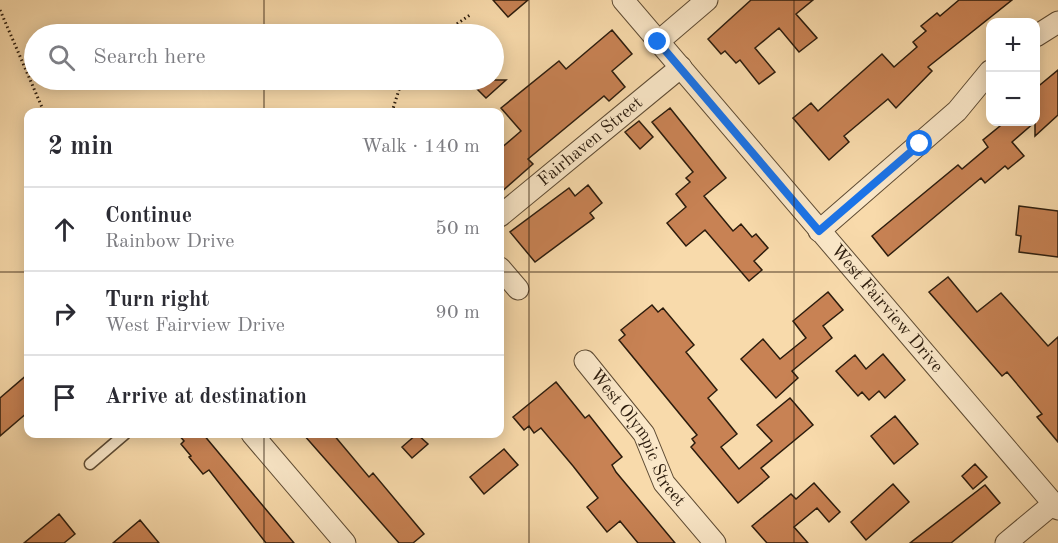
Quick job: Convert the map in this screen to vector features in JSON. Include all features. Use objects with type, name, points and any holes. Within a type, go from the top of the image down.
[{"type":"street","name":"West Fairview Drive","points":[[623,0],[819,231],[1054,498]]},
{"type":"street","points":[[658,42],[707,0]]},
{"type":"street","points":[[1040,33],[1058,22]]},
{"type":"street","name":"Fairhaven Street","points":[[504,213],[681,67]]},
{"type":"street","points":[[819,231],[957,111],[989,72]]},
{"type":"street","points":[[504,273],[518,290]]},
{"type":"street","name":"West Olympic Street","points":[[585,361],[644,434],[664,483],[715,543]]},
{"type":"street","points":[[255,438],[345,543]]},
{"type":"street","points":[[1006,543],[1054,498]]},
{"type":"lane","points":[[90,464],[120,438]]},
{"type":"path","points":[[0,10],[24,66]]},
{"type":"path","points":[[457,24],[470,15]]},
{"type":"path","points":[[35,90],[42,108]]},
{"type":"path","points":[[393,108],[399,90]]},
{"type":"building","points":[[493,0],[528,0],[508,17]]},
{"type":"building","points":[[751,0],[813,0],[796,14],[817,38],[799,52],[779,28],[755,48],[775,72],[759,84],[740,60],[736,63],[725,51],[721,54],[708,39]]},
{"type":"building","points":[[959,0],[1012,0],[989,18],[986,18],[986,21],[928,67],[932,71],[896,108],[888,99],[844,136],[849,142],[829,160],[793,118],[811,103],[818,111],[882,54],[894,67],[917,47],[913,42],[926,31],[921,26],[937,13],[940,16]]},
{"type":"building","points":[[612,30],[632,54],[612,71],[625,87],[609,101],[604,96],[528,159],[533,164],[504,189],[504,146],[521,131],[504,111],[504,108],[501,108],[559,61],[566,69]]},
{"type":"building","points":[[1058,70],[1058,115],[1035,136],[1035,126],[1040,126],[1040,85]]},
{"type":"building","points":[[478,90],[495,90],[486,98]]},
{"type":"building","points":[[670,108],[726,178],[704,196],[733,231],[741,224],[752,237],[756,234],[768,248],[754,261],[762,270],[749,281],[705,230],[686,246],[667,223],[686,207],[676,194],[690,182],[686,178],[693,172],[652,122]]},
{"type":"building","points":[[639,121],[653,137],[640,149],[625,132]]},
{"type":"building","points":[[1000,126],[1030,126],[1012,142],[1024,156],[1008,169],[1005,166],[985,183],[981,178],[888,256],[872,236],[958,165],[962,169],[988,147],[983,140]]},
{"type":"building","points":[[588,185],[602,203],[590,213],[594,218],[535,262],[510,232],[569,188],[575,196]]},
{"type":"building","points":[[1019,206],[1058,211],[1058,257],[1019,252],[1021,236],[1016,235]]},
{"type":"building","points":[[948,277],[977,312],[1001,293],[1048,346],[1058,337],[1058,442],[1037,417],[1042,414],[1007,372],[1002,376],[929,292]]},
{"type":"building","points":[[828,292],[843,310],[823,326],[832,338],[792,371],[798,378],[776,398],[741,359],[763,339],[780,359],[806,338],[793,321]]},
{"type":"building","points":[[652,305],[658,312],[663,308],[694,345],[686,352],[717,390],[708,398],[737,434],[721,447],[739,469],[772,441],[757,425],[790,398],[813,425],[761,468],[769,477],[738,503],[691,447],[695,443],[692,439],[697,435],[619,340],[625,335],[621,330]]},
{"type":"building","points":[[883,354],[905,380],[885,398],[879,391],[869,400],[862,392],[858,396],[836,371],[855,355],[866,369]]},
{"type":"building","points":[[24,377],[24,415],[0,436],[0,398]]},
{"type":"building","points":[[556,382],[585,418],[589,415],[622,457],[612,465],[616,472],[675,543],[638,543],[620,521],[607,532],[587,507],[598,498],[573,466],[541,428],[534,433],[529,426],[524,430],[513,417]]},
{"type":"building","points":[[895,416],[918,444],[894,464],[871,436]]},
{"type":"building","points":[[181,438],[206,438],[294,543],[266,543],[209,470],[203,474],[189,457],[191,456],[181,444],[184,441]]},
{"type":"building","points":[[307,438],[336,438],[369,477],[373,473],[424,534],[413,543],[399,543]]},
{"type":"building","points":[[412,438],[421,438],[428,444],[412,458],[402,447]]},
{"type":"building","points":[[504,449],[518,465],[484,494],[470,477]]},
{"type":"building","points":[[975,464],[987,477],[973,489],[962,476]]},
{"type":"building","points":[[814,483],[840,512],[829,522],[817,508],[794,527],[808,543],[767,543],[752,526],[791,494],[796,499]]},
{"type":"building","points":[[893,484],[909,502],[866,540],[851,522]]},
{"type":"building","points":[[985,485],[1000,503],[951,543],[910,543]]},
{"type":"building","points":[[59,514],[75,534],[64,543],[24,543]]},
{"type":"building","points":[[140,520],[159,543],[113,543]]},
{"type":"route","points":[[658,42],[819,231],[920,144]]}]
